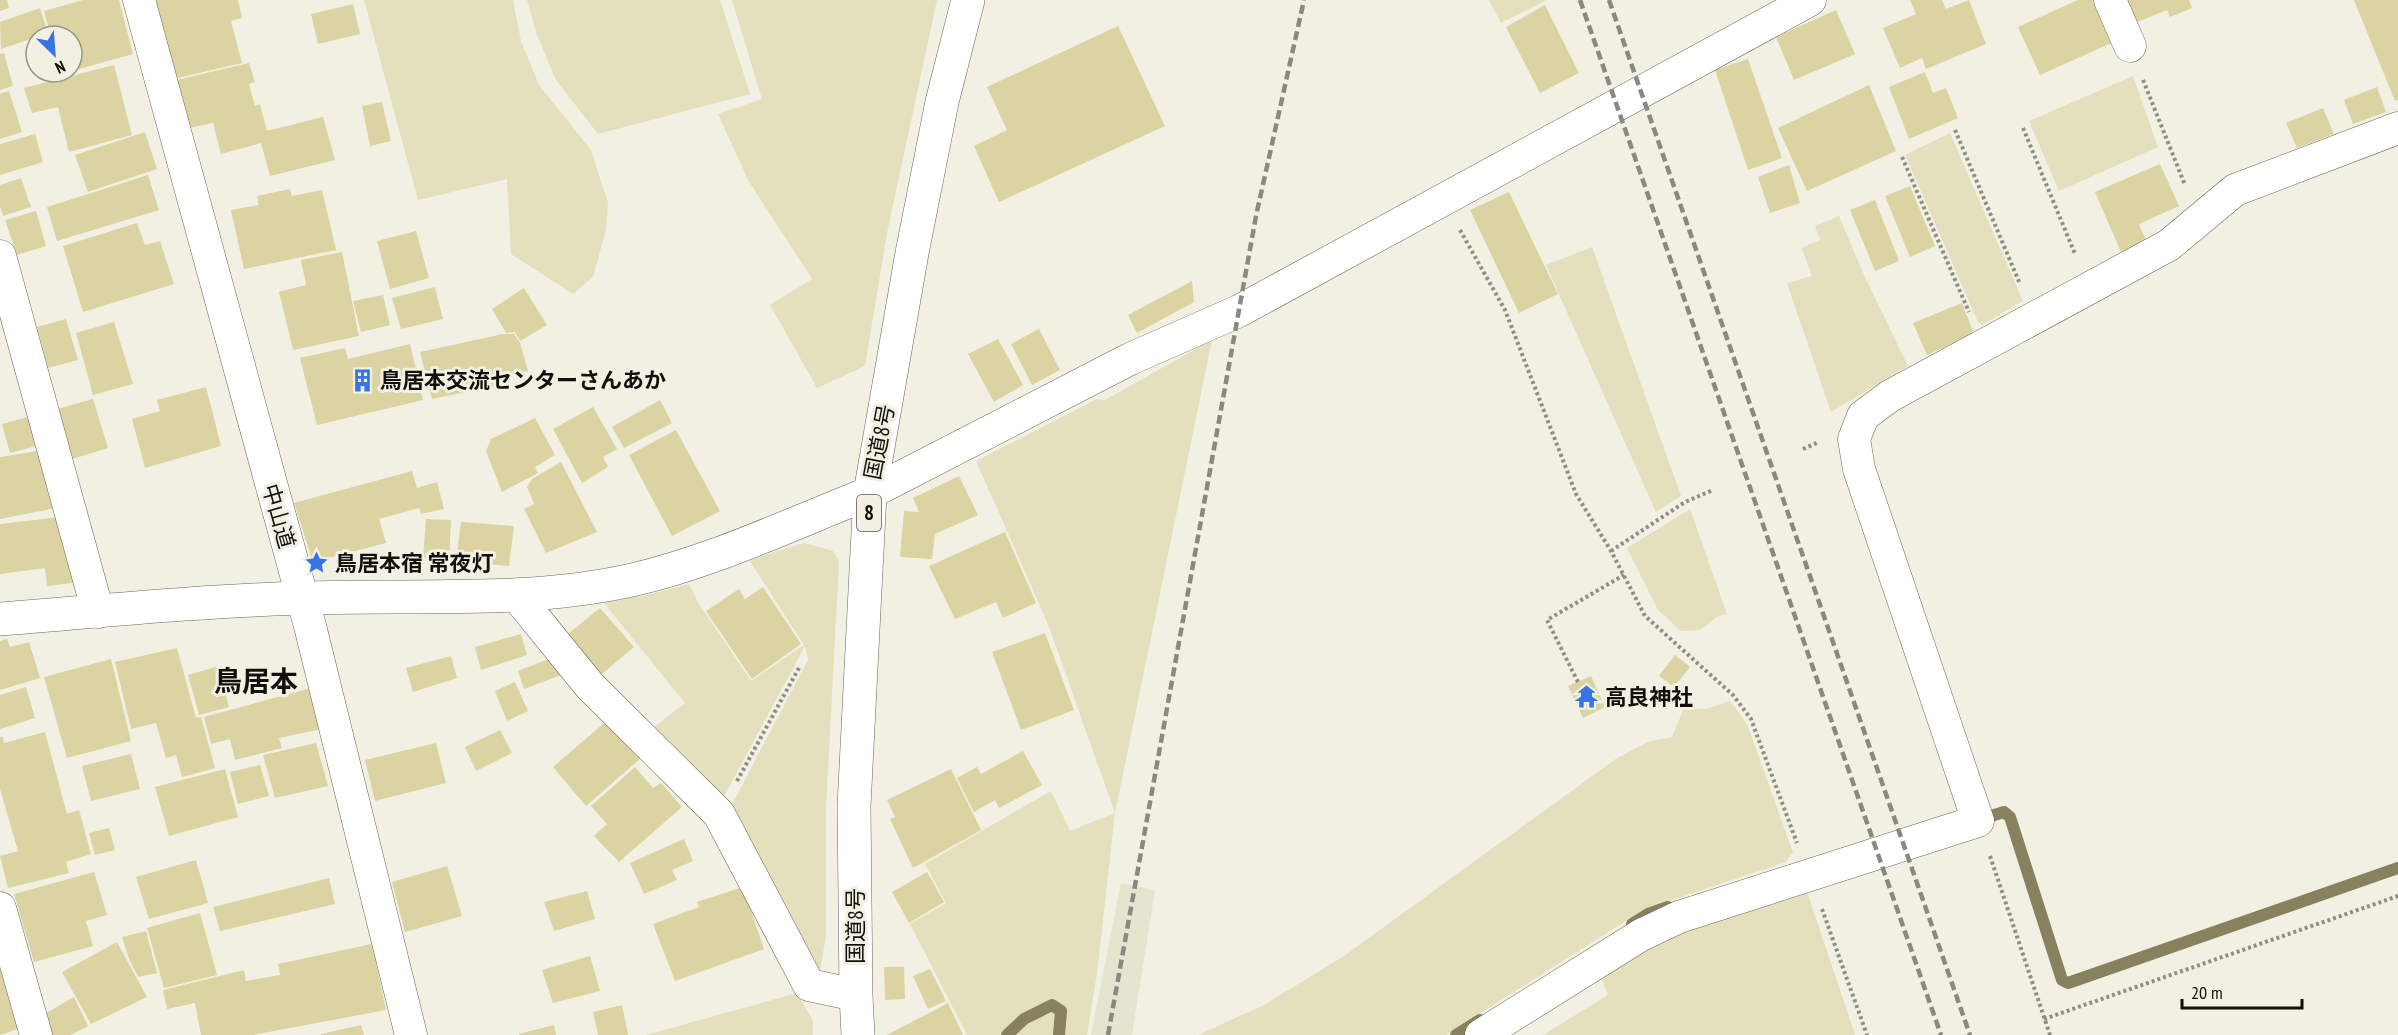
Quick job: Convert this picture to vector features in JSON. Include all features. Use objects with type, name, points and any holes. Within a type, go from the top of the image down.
[{"type":"main road","name":"国道8号","points":[[858,1035],[854,806],[870,493],[937,125],[968,0]]},
{"type":"main road","points":[[0,619],[302,598],[471,597],[580,589],[642,577],[741,544],[870,493]]},
{"type":"street","name":"中山道","points":[[139,0],[302,598],[411,1035]]},
{"type":"street","points":[[870,493],[1130,359],[1239,311],[1810,0]]},
{"type":"street","points":[[2110,0],[2130,46]]},
{"type":"street","points":[[1481,1035],[1651,931],[1679,917],[1978,821],[1859,469],[1854,440],[1863,416],[1890,396],[2169,245],[2235,190],[2398,128]]},
{"type":"street","points":[[0,256],[98,612]]},
{"type":"street","points":[[516,595],[590,686],[718,814],[809,985],[856,995]]},
{"type":"street","points":[[0,908],[36,1035]]},
{"type":"path","points":[[2130,46],[2188,195],[2206,215]]},
{"type":"path","points":[[2023,128],[2089,289]]},
{"type":"path","points":[[1955,130],[2035,318]]},
{"type":"path","points":[[1902,157],[1984,346]]},
{"type":"path","points":[[1443,199],[1505,310],[1576,494],[1611,551],[1645,616],[1733,695],[1751,718],[1867,1035]]},
{"type":"path","points":[[1611,551],[1685,502],[1713,490]]},
{"type":"path","points":[[1578,682],[1547,620],[1624,575]]},
{"type":"path","points":[[718,814],[800,666]]},
{"type":"path","points":[[1978,821],[2050,1035]]},
{"type":"path","points":[[2044,1018],[2398,896]]},
{"type":"shaded area","points":[[364,0],[513,0],[521,41],[539,85],[591,150],[608,203],[606,230],[593,277],[573,294],[511,254],[507,179],[418,200]]},
{"type":"shaded area","points":[[527,0],[720,0],[750,94],[598,134],[556,80],[537,35]]},
{"type":"shaded area","points":[[732,0],[937,0],[887,233],[865,366],[817,388],[770,305],[812,279],[748,180],[718,114],[762,99]]},
{"type":"shaded area","points":[[1489,0],[1547,0],[1501,23]]},
{"type":"shaded area","points":[[2133,76],[2158,147],[2059,191],[2029,121]]},
{"type":"shaded area","points":[[1950,133],[2023,301],[1982,325],[1978,322],[1905,155]]},
{"type":"shaded area","points":[[1839,216],[1864,275],[1908,366],[1831,412],[1787,283],[1812,276],[1802,248],[1820,240],[1815,226]]},
{"type":"shaded area","points":[[1592,247],[1681,496],[1656,512],[1546,265]]},
{"type":"shaded area","points":[[1212,340],[1115,813],[1048,624],[976,461],[1097,399],[1105,400]]},
{"type":"shaded area","points":[[1690,509],[1727,614],[1718,616],[1700,630],[1681,631],[1658,610],[1627,548]]},
{"type":"shaded area","points":[[804,543],[833,551],[839,562],[826,808],[826,936],[819,977],[728,812],[808,660],[805,646],[720,804],[645,734],[685,703],[604,603],[689,584],[699,604],[751,681],[804,645],[749,560]]},
{"type":"shaded area","points":[[1730,701],[1747,724],[1793,852],[1786,862],[1645,909],[1446,1035],[1198,1035],[1264,1005],[1344,956],[1617,758],[1648,742],[1672,737],[1684,708],[1706,709]]},
{"type":"shaded area","points":[[1051,791],[1070,831],[1115,813],[1097,973],[1087,1035],[967,1035],[910,924],[946,903],[925,864]]},
{"type":"shaded area","points":[[1121,883],[1155,890],[1132,1035],[1091,1035]]},
{"type":"shaded area","points":[[1805,886],[1855,1035],[1543,1035],[1608,995],[1599,972],[1644,944]]},
{"type":"shaded area","points":[[797,993],[813,1021],[813,1035],[646,1035]]},
{"type":"building","points":[[0,0],[7,0],[9,8],[0,11]]},
{"type":"building","points":[[83,0],[119,0],[133,54],[84,68],[84,24],[48,24],[44,11]]},
{"type":"building","points":[[153,0],[238,0],[242,18],[231,21],[242,63],[173,79]]},
{"type":"building","points":[[1910,0],[1942,0],[1946,9],[1969,0],[1986,44],[1926,69],[1922,58],[1900,68],[1883,28],[1916,14]]},
{"type":"building","points":[[2078,0],[2098,0],[2116,41],[2040,75],[2018,27]]},
{"type":"building","points":[[2117,0],[2189,0],[2192,8],[2170,17],[2167,10],[2127,26]]},
{"type":"building","points":[[2354,0],[2398,0],[2398,100],[2395,101]]},
{"type":"building","points":[[353,4],[360,34],[318,44],[311,14]]},
{"type":"building","points":[[1545,5],[1579,73],[1540,93],[1506,27]]},
{"type":"building","points":[[40,8],[45,24],[24,24],[24,41],[1,49],[0,22]]},
{"type":"building","points":[[1836,10],[1855,54],[1794,80],[1776,37]]},
{"type":"building","points":[[1118,26],[1165,126],[999,202],[974,146],[1007,130],[987,87]]},
{"type":"building","points":[[4,53],[13,86],[0,90],[0,54]]},
{"type":"building","points":[[1748,59],[1782,158],[1748,170],[1715,70]]},
{"type":"building","points":[[249,63],[255,82],[249,84],[255,106],[260,104],[267,131],[323,117],[335,160],[270,176],[261,143],[221,154],[213,123],[185,129],[172,81]]},
{"type":"building","points":[[114,65],[132,135],[69,152],[58,107],[32,113],[24,88],[40,84],[84,84],[84,73]]},
{"type":"building","points":[[1925,72],[1933,93],[1946,88],[1958,118],[1909,139],[1889,87]]},
{"type":"building","points":[[1869,85],[1896,151],[1807,191],[1778,128]]},
{"type":"building","points":[[2377,87],[2386,112],[2353,124],[2344,100]]},
{"type":"building","points":[[9,91],[22,132],[0,139],[0,94]]},
{"type":"building","points":[[382,102],[391,141],[370,146],[362,106]]},
{"type":"building","points":[[2323,108],[2334,134],[2297,148],[2286,123]]},
{"type":"building","points":[[145,132],[157,169],[88,192],[75,155]]},
{"type":"building","points":[[35,134],[43,162],[0,175],[0,144]]},
{"type":"building","points":[[2160,164],[2179,206],[2139,224],[2146,241],[2121,252],[2095,192]]},
{"type":"building","points":[[1789,165],[1800,203],[1770,213],[1758,177]]},
{"type":"building","points":[[148,175],[159,210],[57,241],[47,207]]},
{"type":"building","points":[[21,178],[31,207],[3,216],[0,206],[0,185]]},
{"type":"building","points":[[1910,186],[1935,246],[1910,257],[1885,196]]},
{"type":"building","points":[[290,189],[292,196],[322,190],[336,250],[244,269],[231,210],[259,205],[257,196]]},
{"type":"building","points":[[1509,192],[1558,294],[1519,313],[1470,210]]},
{"type":"building","points":[[1875,200],[1899,261],[1875,271],[1850,210]]},
{"type":"building","points":[[36,211],[46,246],[17,255],[5,220]]},
{"type":"building","points":[[137,223],[145,245],[160,241],[174,284],[83,312],[63,246]]},
{"type":"building","points":[[416,231],[429,278],[390,289],[377,241]]},
{"type":"building","points":[[342,252],[359,336],[293,350],[279,292],[306,285],[301,260]]},
{"type":"building","points":[[1192,281],[1194,302],[1137,333],[1128,315]]},
{"type":"building","points":[[435,287],[443,319],[401,329],[392,298]]},
{"type":"building","points":[[524,288],[547,325],[520,341],[515,332],[506,333],[492,309]]},
{"type":"building","points":[[383,295],[390,325],[361,332],[353,301]]},
{"type":"building","points":[[1962,303],[1974,334],[1927,355],[1913,323]]},
{"type":"building","points":[[66,319],[78,360],[48,368],[37,327]]},
{"type":"building","points":[[114,322],[133,384],[93,395],[76,333]]},
{"type":"building","points":[[1039,329],[1060,370],[1032,385],[1011,344]]},
{"type":"building","points":[[503,334],[514,334],[520,343],[528,371],[508,376],[510,383],[432,399],[420,352]]},
{"type":"building","points":[[998,339],[1023,385],[994,402],[968,354]]},
{"type":"building","name":"鳥居本交流センターさんあか","points":[[410,344],[423,400],[317,425],[300,358],[345,348],[348,359]]},
{"type":"building","points":[[206,387],[221,446],[145,468],[132,419],[160,411],[157,400]]},
{"type":"building","points":[[93,399],[108,448],[69,460],[54,410]]},
{"type":"building","points":[[660,400],[672,423],[624,448],[612,427]]},
{"type":"building","points":[[593,407],[617,449],[603,457],[608,467],[582,483],[553,429]]},
{"type":"building","points":[[39,414],[47,443],[10,453],[2,424]]},
{"type":"building","points":[[535,418],[555,455],[535,467],[538,473],[502,492],[486,451],[491,439]]},
{"type":"building","points":[[676,430],[720,511],[672,536],[629,455]]},
{"type":"building","points":[[44,450],[56,508],[0,519],[0,457]]},
{"type":"building","points":[[561,462],[597,532],[546,553],[524,509],[534,504],[527,487],[532,479]]},
{"type":"building","points":[[412,471],[417,488],[437,482],[444,509],[421,514],[419,508],[379,519],[386,543],[313,562],[294,503]]},
{"type":"building","points":[[959,476],[978,515],[935,534],[932,559],[900,557],[904,511],[919,512],[913,498]]},
{"type":"building","points":[[69,516],[80,582],[47,586],[45,568],[0,574],[0,524]]},
{"type":"building","points":[[426,519],[451,520],[449,560],[423,558]]},
{"type":"building","points":[[461,522],[514,526],[509,566],[456,561]]},
{"type":"building","points":[[1005,532],[1036,603],[1003,618],[996,602],[955,619],[929,566]]},
{"type":"building","points":[[763,587],[801,644],[752,679],[706,611],[739,589],[745,599]]},
{"type":"building","points":[[600,608],[634,647],[597,678],[563,638]]},
{"type":"building","points":[[1045,633],[1074,710],[1021,730],[992,652]]},
{"type":"building","points":[[521,634],[527,655],[481,670],[475,647]]},
{"type":"building","points":[[7,639],[10,647],[29,642],[40,678],[0,690],[0,641]]},
{"type":"building","points":[[177,648],[196,718],[201,717],[215,768],[182,777],[176,755],[166,758],[156,723],[131,729],[115,662]]},
{"type":"building","points":[[1675,655],[1690,667],[1674,687],[1659,676]]},
{"type":"building","points":[[451,656],[457,678],[413,692],[406,668]]},
{"type":"building","points":[[554,657],[561,675],[524,689],[518,671]]},
{"type":"building","points":[[111,659],[131,741],[67,758],[44,677]]},
{"type":"building","points":[[219,666],[229,707],[199,715],[188,675]]},
{"type":"building","name":"高良神社","points":[[1591,676],[1605,707],[1583,718],[1568,686]]},
{"type":"building","points":[[515,682],[528,711],[507,721],[495,691]]},
{"type":"building","points":[[26,687],[35,718],[0,729],[0,695]]},
{"type":"building","points":[[311,688],[321,729],[279,738],[282,748],[235,760],[230,739],[211,744],[204,717]]},
{"type":"building","points":[[610,718],[642,757],[586,806],[553,767]]},
{"type":"building","points":[[500,730],[512,753],[476,771],[465,747]]},
{"type":"building","points":[[45,732],[67,814],[79,810],[91,854],[66,862],[69,873],[8,888],[0,856],[18,851],[0,789],[0,737],[3,737],[4,743]]},
{"type":"building","points":[[316,743],[328,786],[275,798],[263,755]]},
{"type":"building","points":[[436,743],[446,783],[375,801],[365,760]]},
{"type":"building","points":[[1023,751],[1042,785],[999,808],[995,800],[974,812],[957,778],[977,767],[981,774]]},
{"type":"building","points":[[131,754],[140,789],[91,801],[82,766]]},
{"type":"building","points":[[260,765],[269,796],[238,804],[230,772]]},
{"type":"building","points":[[635,767],[653,788],[661,783],[682,807],[619,862],[594,836],[607,824],[591,806]]},
{"type":"building","points":[[225,769],[238,817],[169,836],[155,787]]},
{"type":"building","points":[[951,769],[981,830],[913,868],[890,819],[895,817],[887,800]]},
{"type":"building","points":[[109,828],[115,850],[95,855],[89,833]]},
{"type":"building","points":[[684,839],[693,861],[672,870],[677,880],[644,894],[630,863]]},
{"type":"building","points":[[196,860],[208,903],[149,919],[136,877]]},
{"type":"building","points":[[447,866],[462,916],[405,932],[392,882]]},
{"type":"building","points":[[94,872],[107,915],[86,921],[93,946],[34,962],[14,894]]},
{"type":"building","points":[[927,872],[944,902],[909,923],[892,892]]},
{"type":"building","points":[[329,878],[335,904],[220,931],[213,907]]},
{"type":"building","points":[[743,887],[764,949],[675,981],[653,924],[699,907],[697,902]]},
{"type":"building","points":[[587,891],[595,919],[554,931],[544,902]]},
{"type":"building","points":[[200,913],[217,975],[164,988],[147,928]]},
{"type":"building","points":[[146,931],[157,973],[138,977],[122,937]]},
{"type":"building","points":[[117,942],[147,997],[91,1024],[62,972]]},
{"type":"building","points":[[372,944],[386,1010],[253,1035],[201,1035],[195,1003],[167,1009],[163,990],[244,970],[246,981],[280,975],[278,964]]},
{"type":"building","points":[[590,956],[600,991],[553,1003],[542,970]]},
{"type":"building","points":[[884,967],[904,967],[905,999],[885,1000]]},
{"type":"building","points":[[5,968],[21,1028],[0,1035],[0,970]]},
{"type":"building","points":[[930,969],[946,1001],[928,1009],[913,976]]},
{"type":"building","points":[[74,997],[88,1026],[71,1035],[52,1035],[43,1015]]},
{"type":"building","points":[[948,1003],[963,1035],[887,1035]]},
{"type":"building","points":[[622,1005],[628,1035],[598,1035],[593,1012]]},
{"type":"building","points":[[361,1025],[364,1035],[321,1035],[321,1034]]},
{"type":"building","points":[[554,1025],[556,1035],[519,1035],[519,1034]]},
{"type":"waterway","points":[[1991,816],[2004,812],[2010,817],[2062,980],[2068,983],[2398,868]]},
{"type":"waterway","points":[[1632,924],[1648,914],[1668,907]]},
{"type":"waterway","points":[[1007,1035],[1024,1019],[1052,1005],[1061,1011],[1059,1035]]},
{"type":"waterway","points":[[1456,1035],[1480,1020]]},
{"type":"railway","points":[[1108,1035],[1256,216],[1304,0]]},
{"type":"railway","points":[[1580,0],[1941,1035]]},
{"type":"railway","points":[[1609,0],[1970,1035]]},
{"type":"place","name":"鳥居本交流センターさんあか","points":[[362,380]]},
{"type":"place","name":"鳥居本宿 常夜灯","points":[[317,563]]},
{"type":"place","name":"高良神社","points":[[1587,697]]},
{"type":"district","name":"鳥居本","points":[[256,681]]}]
